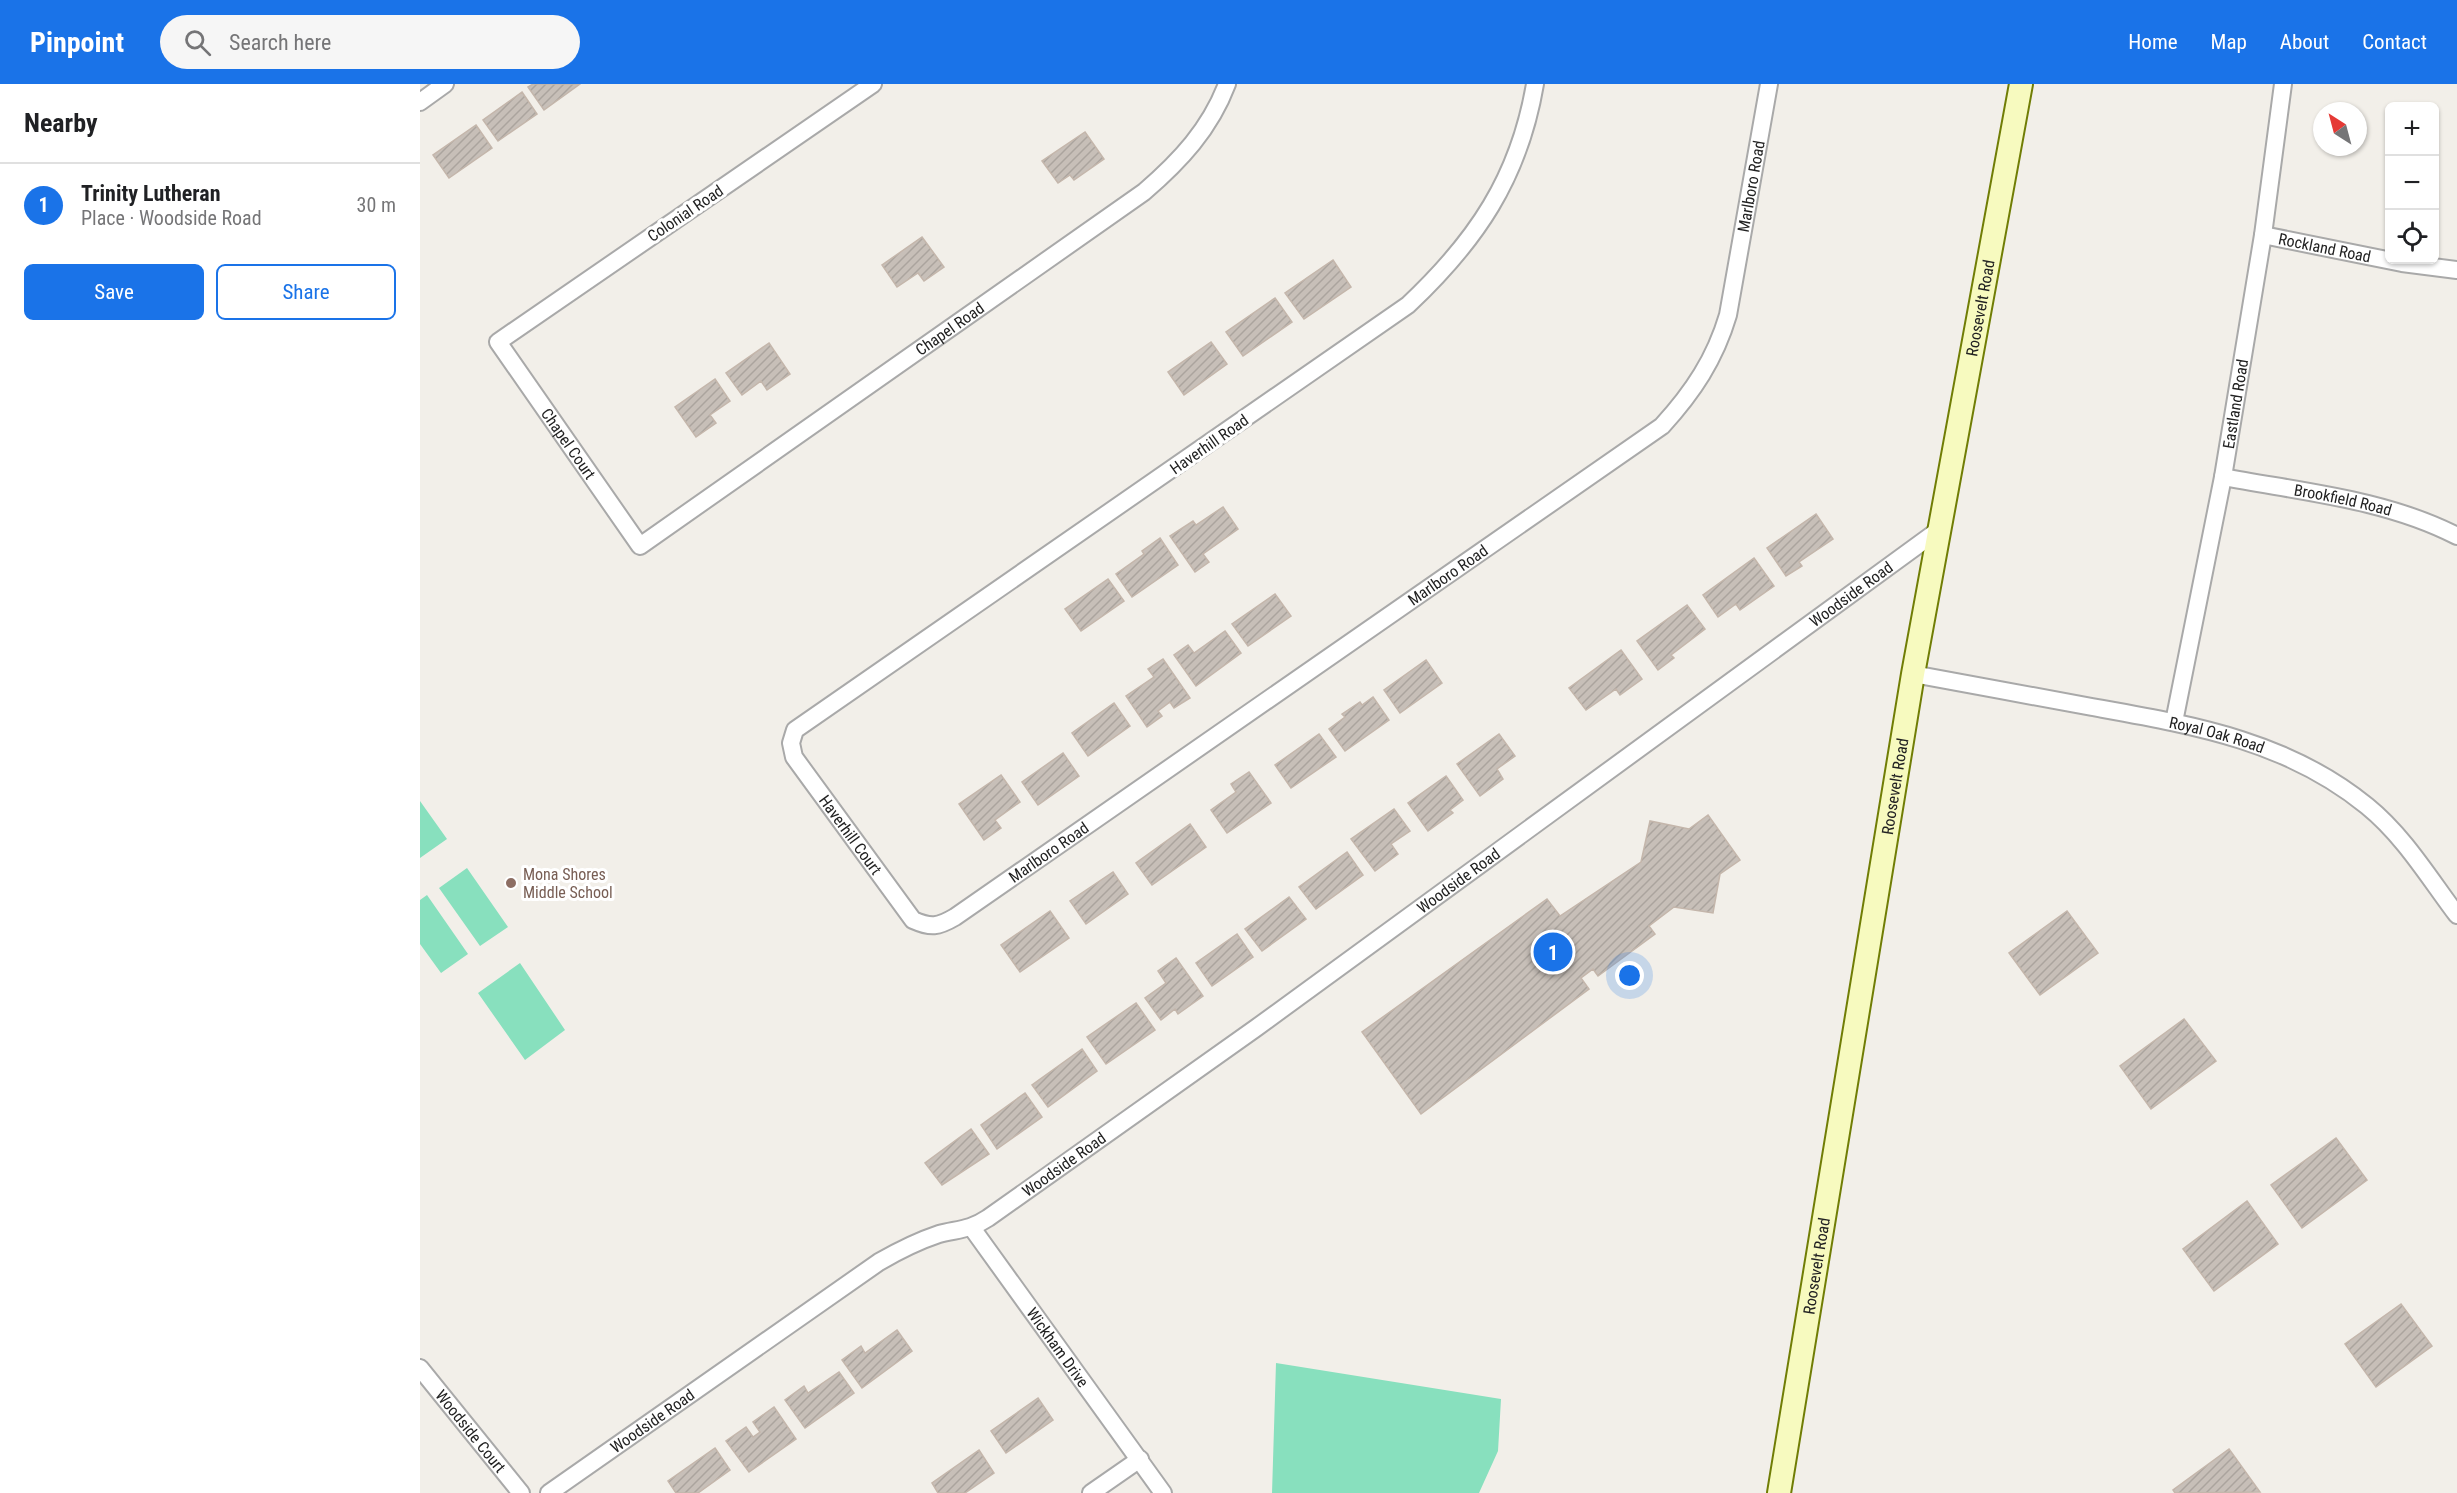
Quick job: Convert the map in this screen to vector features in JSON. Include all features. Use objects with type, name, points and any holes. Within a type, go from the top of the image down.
[{"type":"street","points":[[420,102],[445,84]]},
{"type":"street","name":"Colonial Road","points":[[498,342],[873,84]]},
{"type":"street","name":"Chapel Road","points":[[640,546],[1144,192],[1178,162],[1203,133],[1227,84]]},
{"type":"street","name":"Haverhill Road","points":[[795,730],[1408,305],[1459,253],[1480,227],[1498,196],[1519,149],[1530,116],[1535,84]]},
{"type":"street","name":"Marlboro Road","points":[[930,928],[941,926],[955,917],[1662,426],[1702,378],[1720,343],[1728,315],[1769,84]]},
{"type":"street","name":"Roosevelt Road","points":[[1779,1493],[1913,674],[2020,84]]},
{"type":"street","name":"Eastland Road","points":[[2174,722],[2223,477],[2263,235],[2283,84]]},
{"type":"street","name":"Rockland Road","points":[[2263,235],[2402,263],[2457,270]]},
{"type":"street","name":"Chapel Court","points":[[498,342],[640,546]]},
{"type":"street","name":"Brookfield Road","points":[[2223,477],[2366,503],[2428,521],[2457,536]]},
{"type":"street","name":"Woodside Road","points":[[549,1493],[879,1262],[901,1249],[939,1234],[972,1228],[1256,1028],[1940,529]]},
{"type":"street","name":"Royal Oak Road","points":[[1913,674],[2174,722],[2269,748],[2340,785],[2370,808],[2400,838],[2457,915]]},
{"type":"street","name":"Haverhill Court","points":[[795,730],[791,743],[794,757],[913,920],[930,928]]},
{"type":"street","name":"Wickham Drive","points":[[972,1228],[1163,1493]]},
{"type":"street","name":"Woodside Court","points":[[420,1368],[521,1493]]},
{"type":"street","points":[[1091,1493],[1140,1459]]},
{"type":"green space","points":[[420,801],[447,839],[420,858]]},
{"type":"green space","points":[[467,868],[508,927],[480,946],[439,888]]},
{"type":"green space","points":[[427,895],[468,954],[441,973],[420,944],[420,900]]},
{"type":"green space","points":[[520,963],[565,1030],[525,1060],[478,993]]},
{"type":"green space","points":[[1276,1363],[1501,1399],[1498,1451],[1479,1493],[1272,1493]]},
{"type":"building","points":[[533,84],[580,84],[544,110],[528,87]]},
{"type":"building","points":[[522,92],[537,114],[498,141],[483,120]]},
{"type":"building","points":[[476,125],[492,148],[449,178],[433,155]]},
{"type":"building","points":[[1085,132],[1104,159],[1074,180],[1070,175],[1058,183],[1042,161]]},
{"type":"building","points":[[922,237],[944,267],[924,281],[918,273],[897,287],[882,265]]},
{"type":"building","points":[[1333,260],[1351,287],[1304,319],[1285,293]]},
{"type":"building","points":[[1275,298],[1292,322],[1243,356],[1226,332]]},
{"type":"building","points":[[1211,342],[1227,364],[1184,395],[1168,372]]},
{"type":"building","points":[[769,343],[790,374],[767,390],[761,381],[742,395],[726,373]]},
{"type":"building","points":[[715,379],[730,401],[710,415],[716,423],[696,437],[675,407]]},
{"type":"building","points":[[1223,507],[1238,529],[1203,554],[1209,562],[1195,572],[1170,536],[1193,521],[1196,525]]},
{"type":"building","points":[[1816,514],[1833,539],[1799,562],[1802,566],[1786,576],[1767,548]]},
{"type":"building","points":[[1160,538],[1178,565],[1132,597],[1116,574],[1144,554],[1142,551]]},
{"type":"building","points":[[1754,558],[1774,586],[1740,610],[1736,604],[1718,617],[1703,595]]},
{"type":"building","points":[[1108,579],[1124,601],[1081,631],[1065,609]]},
{"type":"building","points":[[1275,594],[1291,616],[1248,646],[1232,624]]},
{"type":"building","points":[[1687,605],[1705,629],[1671,655],[1674,658],[1658,670],[1637,641]]},
{"type":"building","points":[[1225,631],[1241,653],[1196,686],[1174,655],[1188,645],[1194,653]]},
{"type":"building","points":[[1621,650],[1642,679],[1620,695],[1616,689],[1586,710],[1569,688]]},
{"type":"building","points":[[1163,659],[1190,698],[1174,708],[1170,702],[1158,711],[1162,716],[1147,727],[1126,696],[1154,677],[1148,669]]},
{"type":"building","points":[[1426,660],[1442,683],[1400,713],[1384,690]]},
{"type":"building","points":[[1373,697],[1389,720],[1345,751],[1329,729],[1345,717],[1342,714],[1360,702],[1362,705]]},
{"type":"building","points":[[1114,703],[1130,726],[1088,756],[1072,733]]},
{"type":"building","points":[[1319,734],[1336,757],[1291,788],[1275,765]]},
{"type":"building","points":[[1499,734],[1515,756],[1497,769],[1503,779],[1480,796],[1457,764]]},
{"type":"building","points":[[1063,753],[1079,776],[1038,805],[1022,782]]},
{"type":"building","points":[[1249,772],[1271,803],[1227,833],[1211,810],[1236,792],[1231,784]]},
{"type":"building","points":[[1001,775],[1020,802],[995,820],[1001,828],[984,840],[959,804]]},
{"type":"building","points":[[1446,776],[1463,800],[1450,810],[1453,813],[1428,831],[1408,803]]},
{"type":"building","points":[[1394,809],[1410,831],[1391,844],[1398,854],[1375,871],[1351,839]]},
{"type":"building","points":[[1708,815],[1740,860],[1720,874],[1713,913],[1674,907],[1649,926],[1655,934],[1598,976],[1593,969],[1581,978],[1589,989],[1421,1114],[1362,1032],[1547,899],[1560,916],[1641,862],[1650,821],[1689,829]]},
{"type":"building","points":[[1190,824],[1206,847],[1152,885],[1136,863]]},
{"type":"building","points":[[1347,852],[1363,875],[1316,909],[1299,887]]},
{"type":"building","points":[[1113,872],[1128,894],[1086,924],[1070,901]]},
{"type":"building","points":[[1289,897],[1306,919],[1262,951],[1245,929]]},
{"type":"building","points":[[1050,911],[1069,938],[1020,972],[1001,945]]},
{"type":"building","points":[[2067,911],[2098,953],[2040,995],[2009,953]]},
{"type":"building","points":[[1237,934],[1253,957],[1212,986],[1196,963]]},
{"type":"building","points":[[1176,958],[1203,996],[1178,1014],[1175,1009],[1161,1020],[1145,998],[1166,983],[1158,971]]},
{"type":"building","points":[[1136,1003],[1155,1030],[1106,1064],[1087,1037]]},
{"type":"building","points":[[2184,1019],[2216,1061],[2151,1109],[2120,1066]]},
{"type":"building","points":[[1082,1049],[1097,1071],[1048,1107],[1032,1085]]},
{"type":"building","points":[[1025,1093],[1042,1117],[997,1149],[981,1125]]},
{"type":"building","points":[[971,1129],[989,1154],[942,1185],[925,1163]]},
{"type":"building","points":[[2336,1138],[2367,1180],[2302,1228],[2271,1185]]},
{"type":"building","points":[[2247,1201],[2278,1244],[2214,1291],[2183,1249]]},
{"type":"building","points":[[2401,1304],[2432,1346],[2376,1387],[2345,1344]]},
{"type":"building","points":[[897,1330],[912,1351],[862,1388],[842,1360],[861,1346],[865,1353]]},
{"type":"building","points":[[839,1372],[854,1393],[805,1428],[785,1400],[804,1386],[808,1393]]},
{"type":"building","points":[[1038,1398],[1053,1420],[1006,1453],[991,1431]]},
{"type":"building","points":[[774,1407],[796,1439],[749,1472],[726,1441],[746,1427],[753,1437],[760,1432],[753,1422]]},
{"type":"building","points":[[715,1448],[730,1470],[698,1493],[676,1493],[668,1481]]},
{"type":"building","points":[[2229,1449],[2260,1492],[2175,1493],[2173,1490]]},
{"type":"building","points":[[979,1450],[994,1473],[965,1493],[938,1493],[932,1483]]},
{"type":"place","name":"Mona Shores Middle School","points":[[511,883]]},
{"type":"place","name":"Trinity Lutheran","points":[[1553,952]]}]
